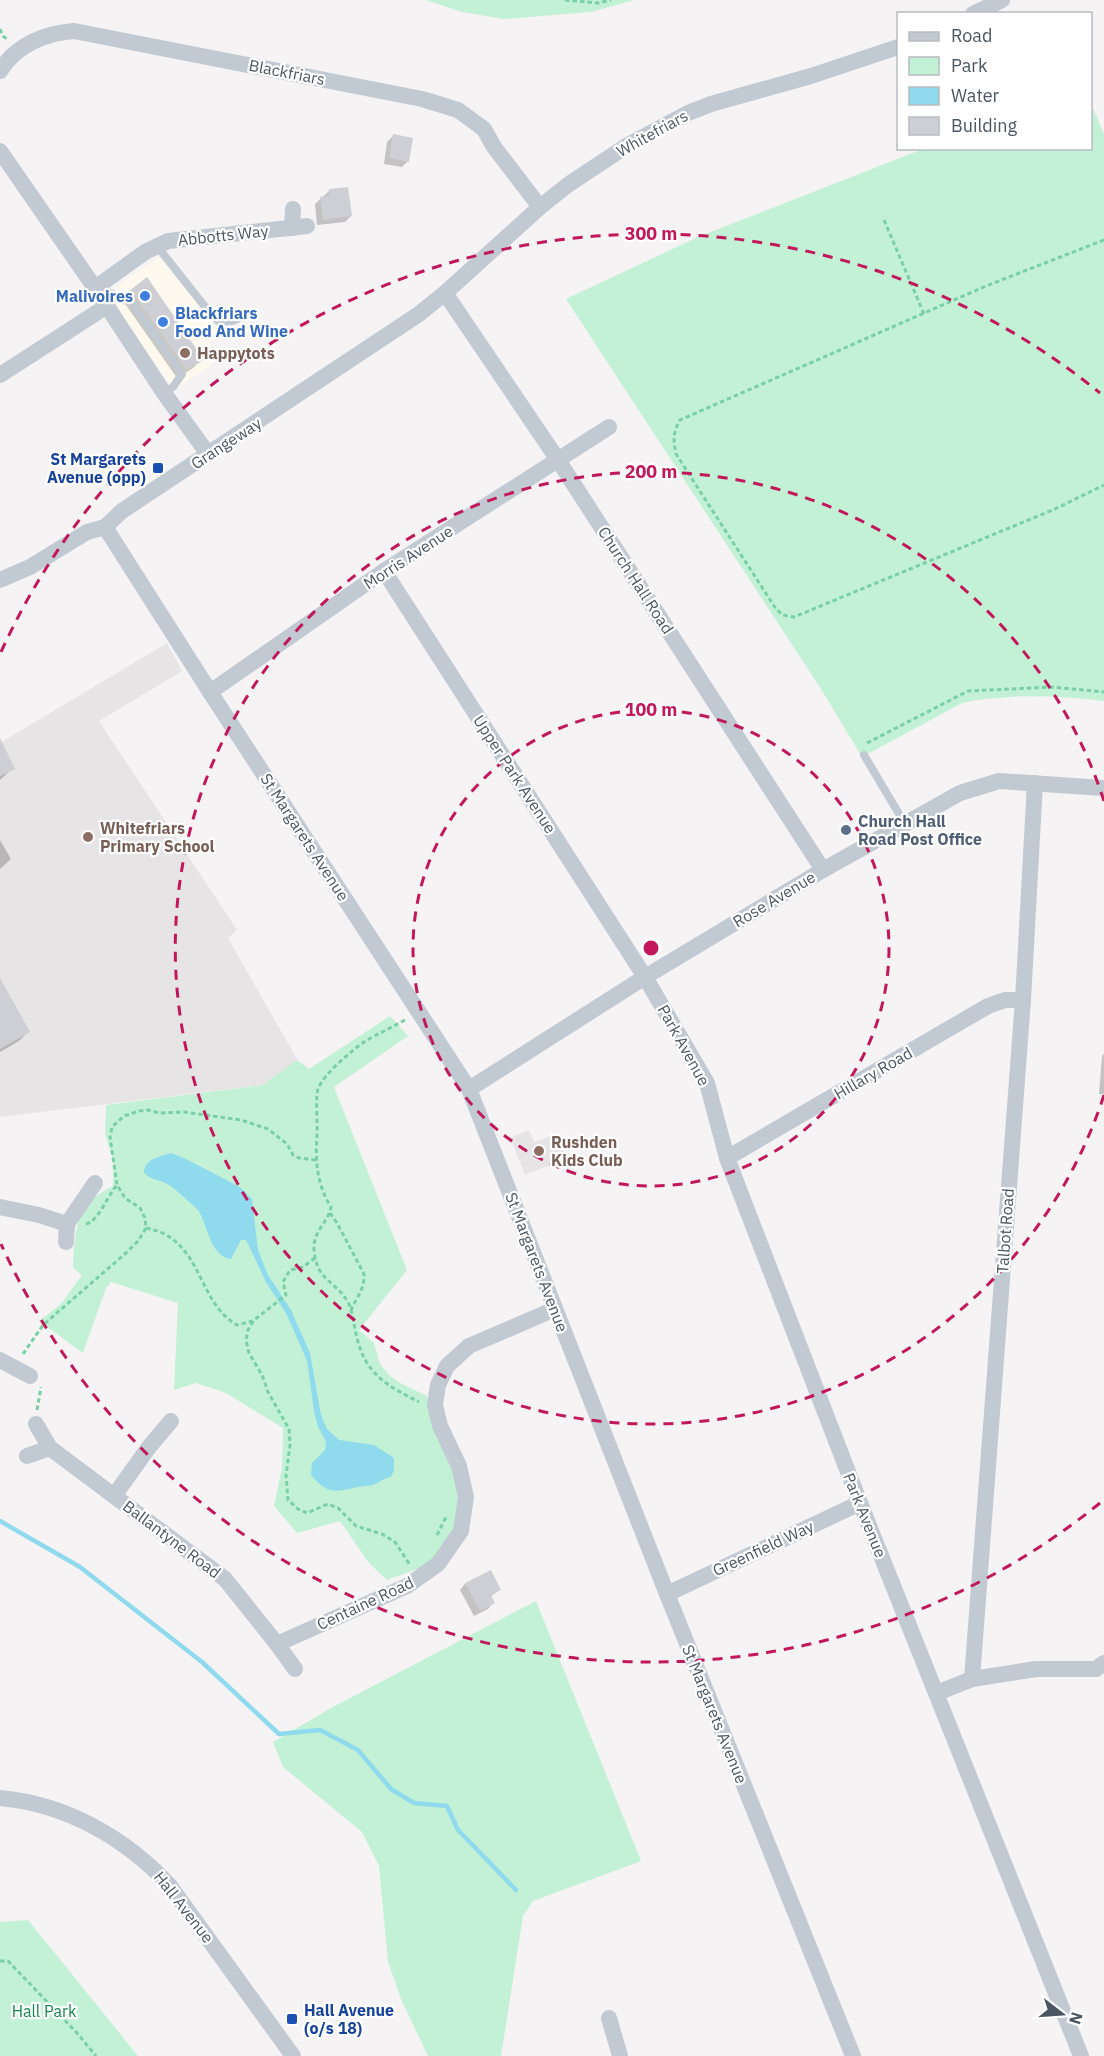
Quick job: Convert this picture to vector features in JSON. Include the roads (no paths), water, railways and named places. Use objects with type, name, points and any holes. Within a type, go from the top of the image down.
[{"type":"street","points":[[977,12],[1002,0]]},
{"type":"street","name":"Blackfriars","points":[[0,69],[19,50],[29,44],[48,35],[74,32],[432,101],[458,110],[484,129],[494,147],[540,207]]},
{"type":"street","name":"Whitefriars","points":[[445,293],[540,207],[598,164],[639,139],[688,113],[741,94],[811,76],[897,48]]},
{"type":"street","points":[[0,154],[208,454]]},
{"type":"street","name":"Abbotts Way","points":[[95,288],[156,245],[187,237],[299,227],[293,209]]},
{"type":"street","name":"Grangeway","points":[[0,580],[30,567],[87,532],[105,527],[122,511],[391,334],[445,293]]},
{"type":"street","name":"Church Hall Road","points":[[445,293],[558,460],[823,870]]},
{"type":"street","points":[[0,375],[107,306]]},
{"type":"street","name":"Morris Avenue","points":[[210,692],[384,571],[609,427]]},
{"type":"street","name":"St Margarets Avenue","points":[[105,527],[469,1089],[667,1594],[853,2056]]},
{"type":"street","name":"Upper Park Avenue","points":[[384,571],[645,976]]},
{"type":"street","name":"Rose Avenue","points":[[469,1089],[645,976],[823,870],[960,793],[999,782],[1104,788]]},
{"type":"street","name":"Talbot Road","points":[[972,1679],[1023,1000],[1035,783]]},
{"type":"street","name":"Park Avenue","points":[[645,976],[707,1083],[727,1158],[860,1503],[1081,2056]]},
{"type":"street","name":"Hillary Road","points":[[727,1158],[988,1006],[1005,1000],[1023,1000]]},
{"type":"street","points":[[66,1242],[67,1224],[95,1183]]},
{"type":"street","points":[[0,1207],[39,1215],[67,1224]]},
{"type":"street","name":"Centaine Road","points":[[277,1644],[407,1586],[438,1564],[461,1532],[466,1497],[459,1466],[440,1426],[435,1405],[438,1385],[447,1366],[469,1346],[555,1309]]},
{"type":"street","points":[[7,1364],[30,1377]]},
{"type":"street","points":[[114,1496],[171,1421]]},
{"type":"street","name":"Ballantyne Road","points":[[36,1424],[50,1448],[225,1579],[295,1669]]},
{"type":"street","points":[[27,1456],[50,1448]]},
{"type":"street","name":"Greenfield Way","points":[[667,1594],[860,1503]]},
{"type":"street","points":[[937,1693],[972,1679],[1036,1669],[1101,1668]]},
{"type":"street","name":"Hall Avenue","points":[[0,1798],[16,1800],[74,1816],[126,1845],[150,1865],[174,1892],[294,2056]]},
{"type":"street","points":[[609,2018],[620,2056]]},
{"type":"lane","points":[[156,245],[210,314],[219,322],[232,321],[254,312]]},
{"type":"lane","points":[[95,288],[130,300],[182,374],[173,387],[164,393]]},
{"type":"lane","points":[[864,755],[905,824]]},
{"type":"water","points":[[171,1153],[240,1187],[252,1199],[258,1250],[268,1275],[291,1310],[310,1353],[321,1415],[327,1429],[339,1440],[374,1445],[394,1458],[394,1470],[391,1477],[373,1485],[337,1491],[322,1486],[311,1475],[312,1463],[325,1450],[326,1441],[318,1427],[314,1411],[307,1361],[287,1315],[266,1282],[246,1240],[241,1240],[231,1259],[224,1257],[214,1247],[198,1210],[166,1183],[144,1173],[149,1162]]},
{"type":"waterway","points":[[0,1521],[80,1567],[202,1662],[279,1734],[320,1730],[358,1750],[391,1789],[414,1803],[447,1806],[458,1830],[516,1890]]},
{"type":"place","name":"Malivoires","points":[[145,296]]},
{"type":"place","name":"Blackfriars Food And Wine","points":[[163,322]]},
{"type":"place","name":"Happytots","points":[[185,353]]},
{"type":"place","name":"St Margarets Avenue (opp)","points":[[158,468]]},
{"type":"place","name":"Church Hall Road Post Office","points":[[846,830]]},
{"type":"place","name":"Whitefriars Primary School","points":[[88,837]]},
{"type":"place","name":"Rushden Kids Club","points":[[539,1151]]},
{"type":"place","name":"Hall Avenue (o/s 18)","points":[[292,2019]]},
{"type":"park label","name":"Hall Park","points":[[44,2011]]}]
